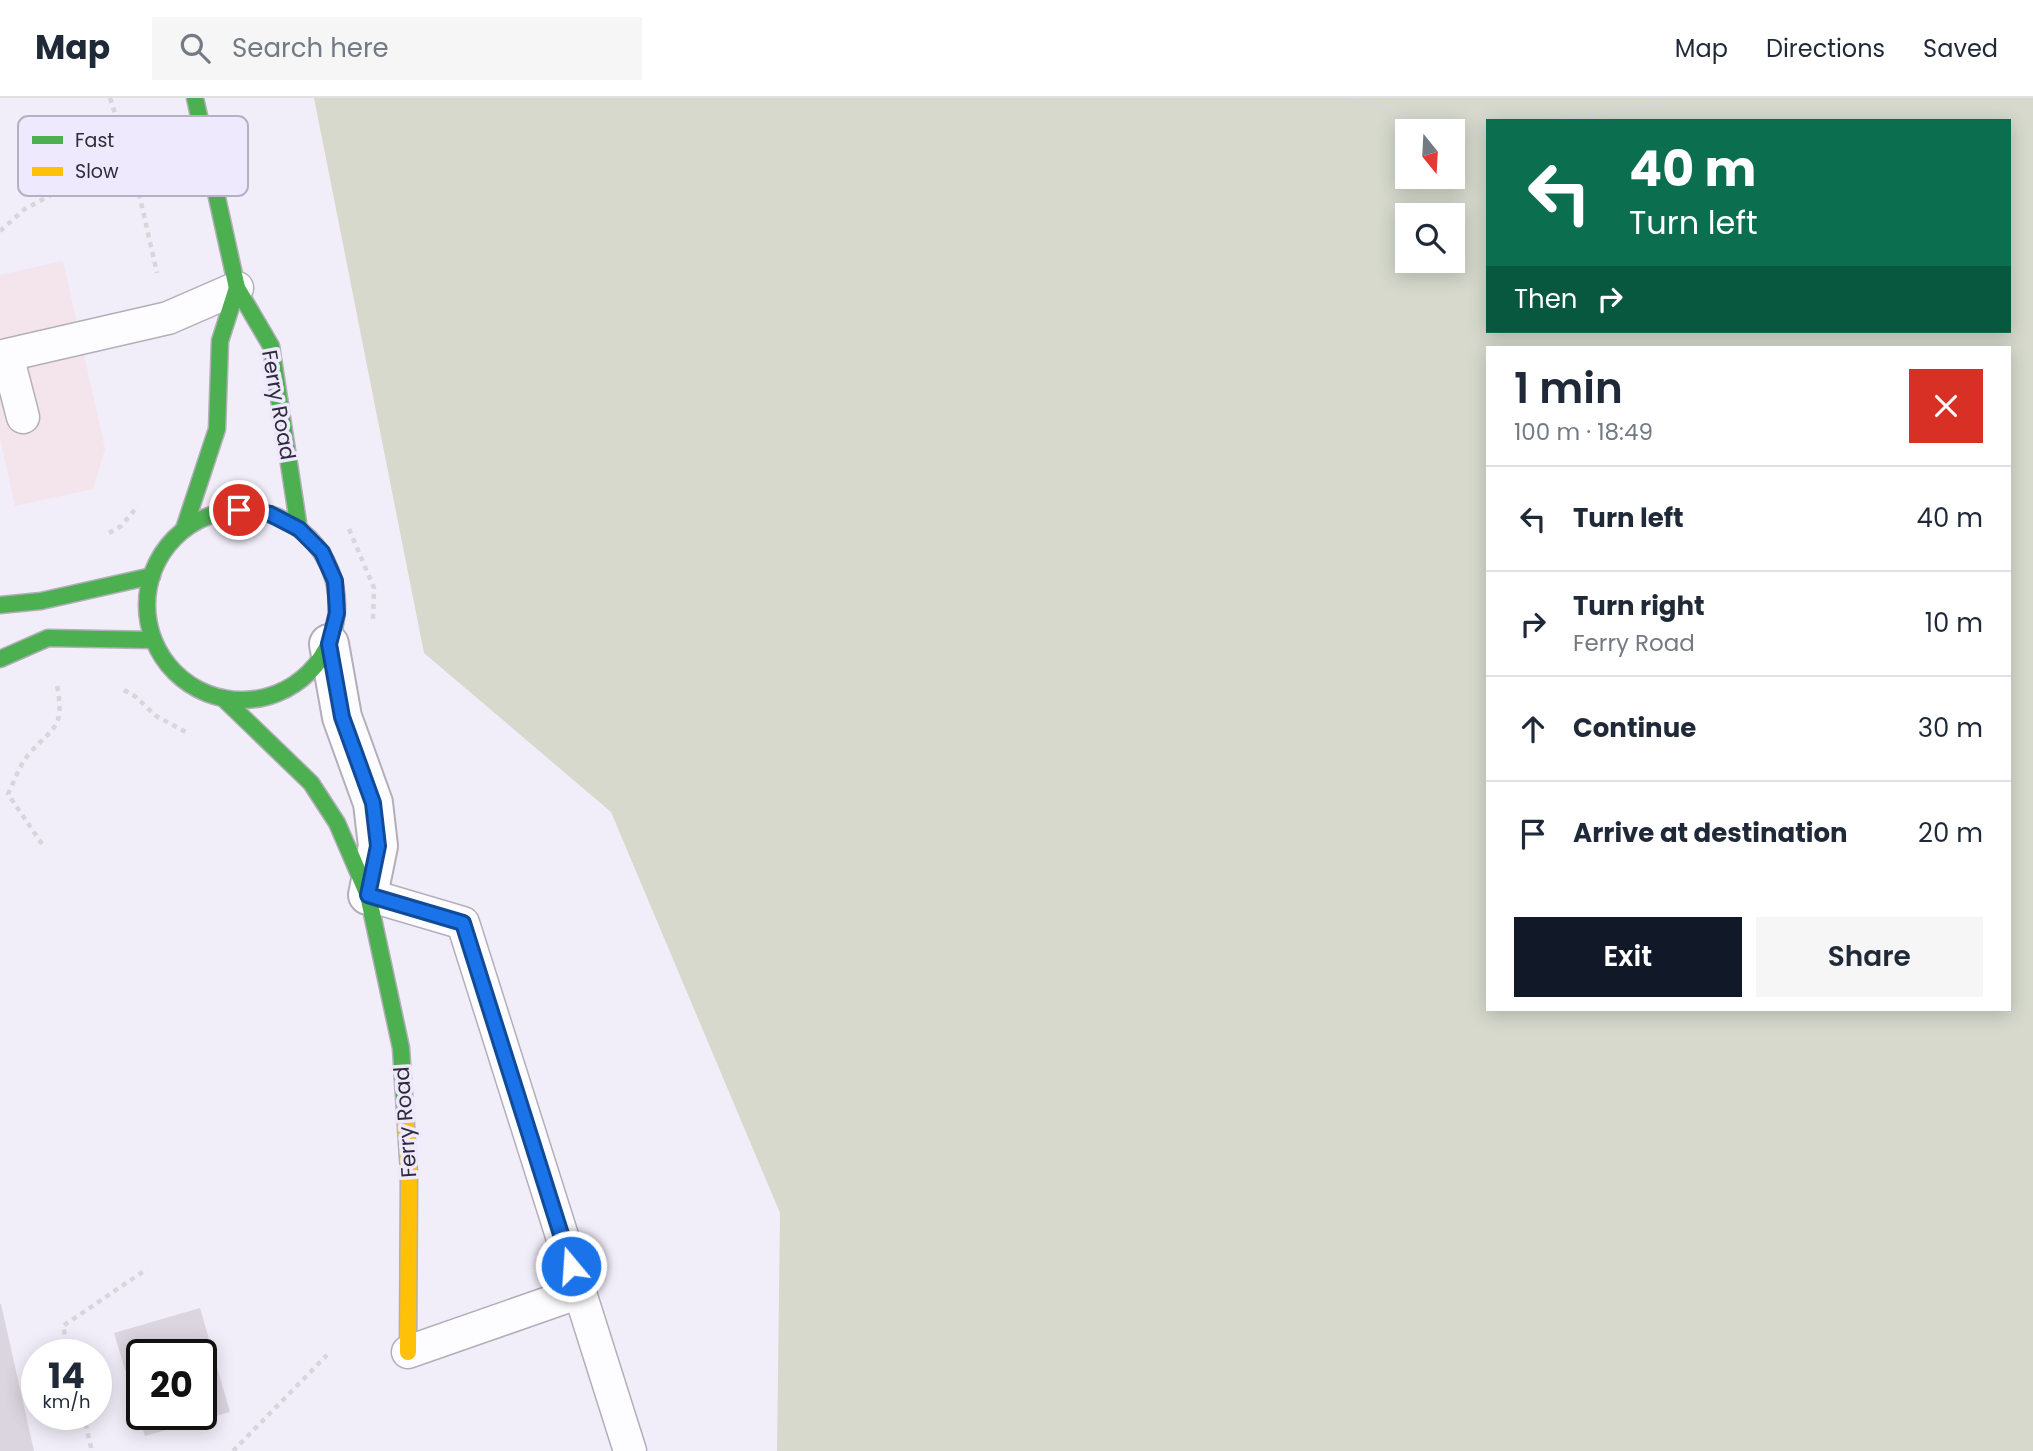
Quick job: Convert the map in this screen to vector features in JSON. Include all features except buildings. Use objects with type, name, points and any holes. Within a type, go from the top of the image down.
[{"type":"street","name":"Ferry Road","points":[[195,98],[199,116]]},
{"type":"street","name":"Ferry Road","points":[[217,196],[237,288],[271,346],[299,529]]},
{"type":"street","points":[[184,529],[217,429],[220,341],[237,288]]},
{"type":"street","points":[[239,510],[270,514],[299,529],[322,552],[335,581],[337,613],[329,644],[303,679],[285,690],[255,699],[223,698],[194,687],[170,667],[153,640],[147,608],[152,576],[164,550],[184,529],[210,515],[239,510]]},
{"type":"street","points":[[0,605],[41,601],[152,576]]},
{"type":"street","points":[[0,659],[48,638],[153,640]]},
{"type":"street","name":"Ferry Road","points":[[329,644],[342,717],[373,803],[378,846],[368,895]]},
{"type":"street","name":"Ferry Road","points":[[223,698],[311,783],[337,823],[368,895],[401,1048],[409,1173],[408,1352]]},
{"type":"lane","points":[[23,416],[7,355],[168,318],[237,288]]},
{"type":"lane","points":[[368,895],[463,923],[630,1451]]},
{"type":"lane","points":[[408,1352],[579,1292]]},
{"type":"path","points":[[110,98],[116,116]]},
{"type":"path","points":[[1346,98],[1470,133],[1486,130]]},
{"type":"path","points":[[1563,119],[1659,104],[1670,98]]},
{"type":"path","points":[[0,231],[25,209],[49,196]]},
{"type":"path","points":[[140,196],[168,318]]},
{"type":"path","points":[[109,533],[121,526],[143,501]]},
{"type":"path","points":[[346,522],[374,588],[373,628]]},
{"type":"path","points":[[42,844],[8,794],[26,757],[54,730],[61,714],[56,680]]},
{"type":"path","points":[[118,687],[136,697],[156,716],[193,735]]},
{"type":"path","points":[[66,1339],[63,1326],[147,1269]]},
{"type":"path","points":[[233,1451],[327,1355]]},
{"type":"path","points":[[87,1430],[92,1451]]},
{"type":"shaded area","points":[[314,98],[2033,98],[2033,1451],[777,1451],[780,1213],[611,812],[424,653]]},
{"type":"shaded area","points":[[63,261],[105,449],[93,489],[15,506],[0,438],[0,275]]},
{"type":"traffic: fast","points":[[195,98],[199,116]]},
{"type":"traffic: fast","points":[[217,196],[237,288],[271,346],[299,529]]},
{"type":"traffic: fast","points":[[184,529],[217,429],[220,341],[237,288]]},
{"type":"traffic: fast","points":[[242,510],[278,518],[295,526],[309,538],[321,552],[329,569],[337,605],[329,641],[321,658],[309,672],[295,684],[278,692],[242,700],[206,692],[189,684],[175,672],[163,658],[155,641],[147,605],[155,569],[163,552],[175,538],[189,526],[206,518],[242,510]]},
{"type":"traffic: fast","points":[[0,605],[41,601],[152,576]]},
{"type":"traffic: fast","points":[[0,659],[48,638],[153,640]]},
{"type":"traffic: fast","points":[[223,698],[311,783],[337,823],[368,895],[401,1048],[405,1111]]},
{"type":"traffic: slow","points":[[405,1111],[409,1173],[408,1352]]},
{"type":"route","points":[[239,510],[270,514],[299,529],[322,552],[335,581],[337,613],[329,644],[342,717],[373,803],[378,846],[368,895],[463,923],[571,1266]]}]
